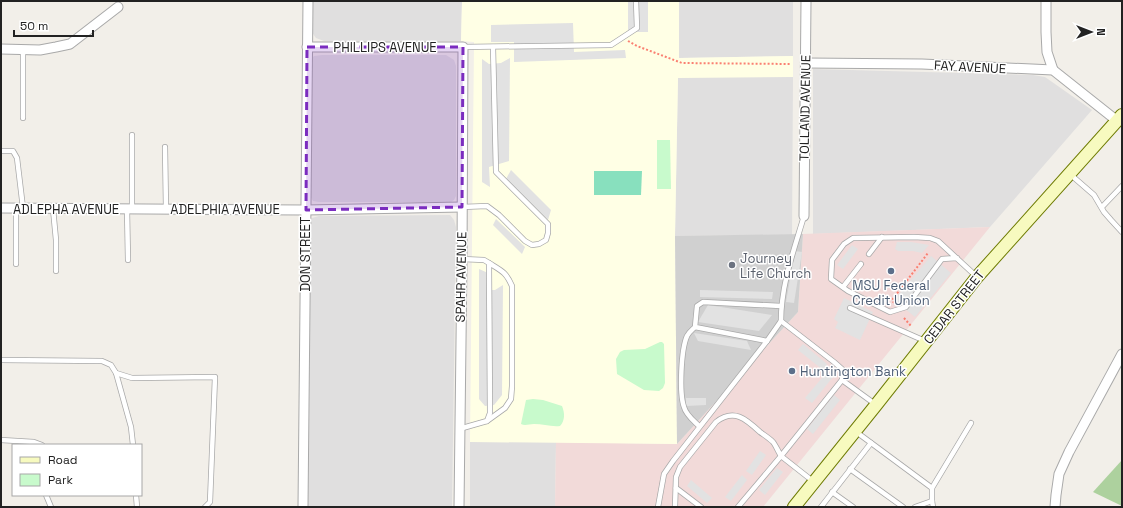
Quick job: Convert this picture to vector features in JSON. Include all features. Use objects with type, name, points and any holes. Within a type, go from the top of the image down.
[{"type":"main road","name":"CEDAR STREET","points":[[794,507],[977,277],[1118,120]]},
{"type":"street","name":"DON STREET","points":[[303,507],[308,1]]},
{"type":"street","name":"TOLLAND AVENUE","points":[[804,216],[806,1]]},
{"type":"street","points":[[1046,1],[1047,52],[1053,70],[1118,120]]},
{"type":"street","points":[[1,50],[46,49],[70,44],[118,7]]},
{"type":"street","name":"PHILLIPS AVENUE","points":[[307,48],[463,47]]},
{"type":"street","name":"SPAHR AVENUE","points":[[458,507],[462,259],[463,47]]},
{"type":"street","name":"FAY AVENUE","points":[[806,63],[922,64],[1053,70]]},
{"type":"street","name":"ADELPHIA AVENUE","points":[[129,209],[306,210],[462,207]]},
{"type":"street","name":"ADLEPHA AVENUE","points":[[1,208],[129,209]]},
{"type":"street","points":[[1055,507],[1059,474],[1122,354]]},
{"type":"lane","points":[[463,47],[611,45],[637,28],[636,1]]},
{"type":"lane","points":[[462,207],[487,206],[525,241],[532,245],[539,244],[546,240],[548,224],[496,172],[493,47]]},
{"type":"lane","points":[[23,50],[23,118]]},
{"type":"lane","points":[[128,260],[132,135]]},
{"type":"lane","points":[[165,147],[166,209]]},
{"type":"lane","points":[[1,151],[12,151],[18,158],[20,208],[16,264]]},
{"type":"lane","points":[[1069,174],[1094,195],[1111,220],[1122,232]]},
{"type":"lane","points":[[1102,207],[1122,186]]},
{"type":"lane","points":[[53,208],[56,240],[56,272]]},
{"type":"lane","points":[[658,507],[664,474],[699,426],[781,321],[781,306],[787,273],[804,216]]},
{"type":"lane","points":[[957,258],[942,259],[906,307],[890,312],[848,291],[831,279],[832,260],[844,244],[853,238],[882,237],[930,238],[938,241],[957,258],[977,277]]},
{"type":"lane","points":[[869,254],[882,237]]},
{"type":"lane","points":[[459,430],[487,421],[505,408],[511,399],[512,386],[512,286],[508,276],[484,260],[462,259]]},
{"type":"lane","points":[[487,421],[490,413],[489,263]]},
{"type":"lane","points":[[843,287],[861,264]]},
{"type":"lane","points":[[699,426],[684,409],[681,395],[683,352],[688,335],[695,327],[697,306],[703,302],[781,306]]},
{"type":"lane","points":[[850,308],[926,342]]},
{"type":"lane","points":[[738,507],[842,380],[843,370],[781,321]]},
{"type":"lane","points":[[695,327],[766,341]]},
{"type":"lane","points":[[1,360],[102,361],[111,365],[116,373],[131,427],[133,444]]},
{"type":"lane","points":[[116,373],[132,378],[215,377],[210,502],[205,507]]},
{"type":"lane","points":[[842,380],[876,405]]},
{"type":"lane","points":[[675,507],[676,477],[680,467],[716,422],[723,416],[738,416],[748,421],[772,442],[781,456],[814,482]]},
{"type":"lane","points":[[933,507],[932,488],[971,423]]},
{"type":"lane","points":[[855,431],[932,488]]},
{"type":"lane","points":[[1,440],[34,442],[39,444]]},
{"type":"lane","points":[[821,507],[871,443]]},
{"type":"lane","points":[[850,470],[903,507]]},
{"type":"lane","points":[[676,488],[702,507]]},
{"type":"lane","points":[[832,492],[853,507]]},
{"type":"lane","points":[[46,496],[51,507]]},
{"type":"lane","points":[[136,496],[137,507]]},
{"type":"lane","points":[[915,507],[932,501]]},
{"type":"path","points":[[622,38],[637,46],[682,63],[790,64]]},
{"type":"path","points":[[896,307],[892,300],[928,253]]},
{"type":"path","points":[[904,318],[912,326]]},
{"type":"highlighted area","points":[[307,47],[463,47],[462,207],[306,210]]},
{"type":"shaded area","points":[[311,1],[462,1],[461,41],[324,41],[316,38],[311,31]]},
{"type":"shaded area","points":[[462,1],[679,1],[679,58],[793,56],[793,77],[678,78],[675,236],[677,444],[470,442],[474,42],[461,41]]},
{"type":"shaded area","points":[[628,1],[648,1],[648,32],[628,32]]},
{"type":"shaded area","points":[[679,1],[793,1],[793,56],[679,58]]},
{"type":"shaded area","points":[[573,23],[574,52],[625,50],[626,58],[514,62],[514,42],[491,42],[491,25]]},
{"type":"shaded area","points":[[446,55],[454,60],[456,66],[456,196],[454,200],[451,202],[313,201],[310,196],[311,59],[314,56]]},
{"type":"shaded area","points":[[510,58],[509,161],[489,167],[490,187],[482,182],[482,59],[489,64],[501,63]]},
{"type":"shaded area","points":[[813,69],[1033,75],[1045,77],[1092,110],[990,227],[813,234]]},
{"type":"shaded area","points":[[678,77],[793,77],[792,235],[675,236]]},
{"type":"shaded area","points":[[511,170],[551,210],[548,220],[506,179]]},
{"type":"shaded area","points":[[450,215],[454,220],[456,227],[452,507],[306,507],[308,226],[312,218],[319,216]]},
{"type":"shaded area","points":[[496,219],[525,247],[522,254],[493,225]]},
{"type":"shaded area","points":[[990,227],[763,507],[555,507],[556,442],[677,444],[798,312],[803,234]]},
{"type":"shaded area","points":[[803,234],[798,312],[677,444],[675,236]]},
{"type":"shaded area","points":[[897,242],[911,242],[929,245],[922,253],[913,251],[898,251],[895,249]]},
{"type":"shaded area","points":[[852,245],[858,249],[843,269],[837,265]]},
{"type":"shaded area","points":[[795,251],[802,252],[794,303],[786,302]]},
{"type":"shaded area","points":[[931,256],[951,273],[915,317],[894,300]]},
{"type":"shaded area","points":[[479,269],[488,273],[487,290],[495,290],[503,285],[502,395],[494,405],[485,406],[479,399]]},
{"type":"shaded area","points":[[700,290],[773,292],[772,299],[700,297]]},
{"type":"shaded area","points":[[844,298],[873,312],[860,340],[835,328],[838,322],[834,319]]},
{"type":"shaded area","points":[[708,305],[772,315],[759,331],[698,322]]},
{"type":"shaded area","points":[[694,333],[747,341],[751,350],[698,341]]},
{"type":"shaded area","points":[[803,344],[827,364],[823,370],[798,350]]},
{"type":"shaded area","points":[[827,372],[833,377],[812,403],[805,398]]},
{"type":"shaded area","points":[[834,395],[840,400],[813,434],[807,429]]},
{"type":"shaded area","points":[[686,398],[706,398],[706,405],[686,406]]},
{"type":"shaded area","points":[[470,442],[556,442],[555,507],[470,507]]},
{"type":"shaded area","points":[[760,451],[766,455],[752,475],[746,471]]},
{"type":"shaded area","points":[[777,468],[783,472],[765,495],[759,490]]},
{"type":"shaded area","points":[[742,475],[747,480],[731,501],[725,497]]},
{"type":"shaded area","points":[[691,480],[712,498],[707,503],[687,486]]},
{"type":"green space","points":[[657,140],[670,140],[671,189],[657,189]]},
{"type":"green space","points":[[594,171],[642,171],[641,195],[594,195]]},
{"type":"green space","points":[[660,342],[664,344],[665,383],[663,388],[659,391],[644,390],[617,374],[616,359],[620,352],[624,350],[645,349]]},
{"type":"green space","points":[[526,400],[543,400],[562,406],[564,417],[560,426],[521,424]]},
{"type":"green space","points":[[1122,460],[1122,506],[1093,492]]},
{"type":"place","name":"Journey Life Church","points":[[732,265]]},
{"type":"place","name":"MSU Federal Credit Union","points":[[891,271]]},
{"type":"place","name":"Huntington Bank","points":[[792,371]]}]
